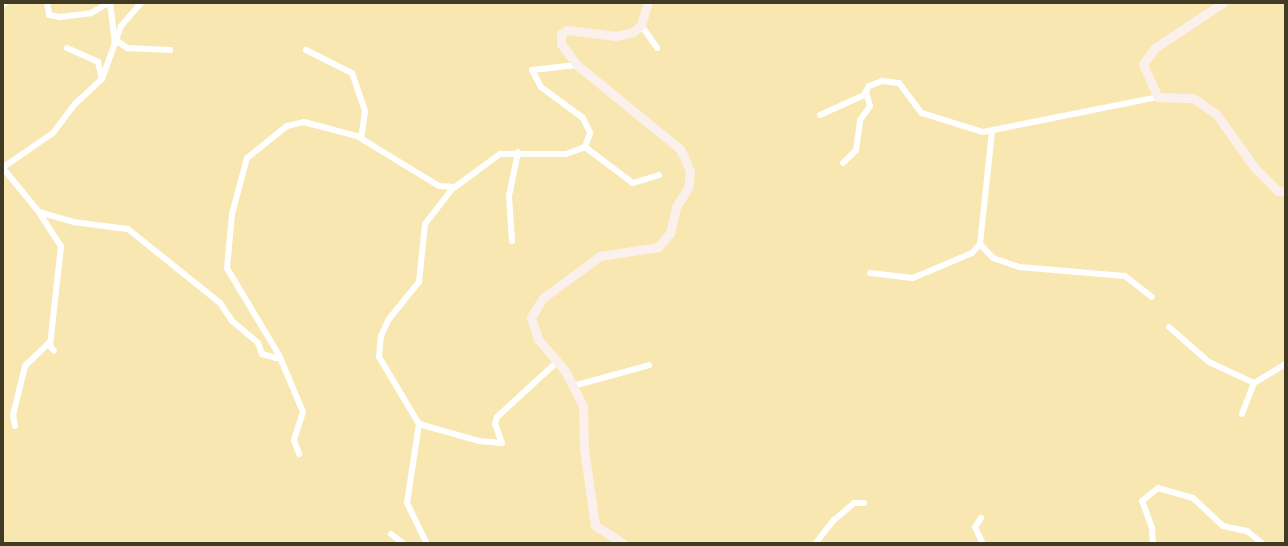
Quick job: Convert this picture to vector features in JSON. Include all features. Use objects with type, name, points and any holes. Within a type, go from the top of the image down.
[{"type":"street","points":[[2,6],[6,2]]},
{"type":"street","points":[[47,2],[49,15],[60,17],[91,13],[110,2],[116,42]]},
{"type":"street","points":[[54,351],[50,342],[61,246],[39,212],[2,167],[53,132],[75,104],[102,79],[121,26],[142,2]]},
{"type":"street","points":[[624,544],[595,525],[584,449],[586,417],[573,386],[535,331],[535,306],[600,256],[658,247],[670,233],[690,179],[685,156],[677,145],[577,65],[563,50],[562,32],[623,36],[641,26],[648,2]]},
{"type":"street","points":[[1158,97],[1143,59],[1224,2]]},
{"type":"street","points":[[641,26],[657,48]]},
{"type":"street","points":[[116,42],[127,48],[170,50]]},
{"type":"street","points":[[67,48],[98,62],[102,79]]},
{"type":"street","points":[[306,50],[352,73],[365,111],[361,138]]},
{"type":"street","points":[[577,65],[532,70],[541,87],[583,117],[590,133],[585,147]]},
{"type":"street","points":[[820,115],[882,81],[899,83],[922,113],[992,132],[1158,97],[1193,99],[1217,116],[1255,168],[1278,191],[1286,192]]},
{"type":"street","points":[[843,163],[856,150],[860,120],[870,106],[866,92]]},
{"type":"street","points":[[299,454],[294,440],[303,412],[279,355],[227,268],[232,214],[247,158],[297,122],[361,138],[439,186],[455,187]]},
{"type":"street","points":[[870,273],[924,275],[972,253],[980,244],[992,132]]},
{"type":"street","points":[[557,362],[497,417],[502,443],[479,441],[419,424],[383,370],[381,336],[419,282],[425,224],[430,212],[455,187],[500,154],[566,154],[585,147]]},
{"type":"street","points":[[585,147],[633,183],[659,175]]},
{"type":"street","points":[[512,242],[509,196],[518,152]]},
{"type":"street","points":[[39,212],[73,222],[128,229],[220,303],[232,321],[258,343],[262,354],[270,358],[279,355]]},
{"type":"street","points":[[980,244],[993,258],[1019,267],[1125,276],[1152,298]]},
{"type":"street","points":[[1169,327],[1209,362],[1254,383]]},
{"type":"street","points":[[15,426],[13,415],[25,366],[50,342]]},
{"type":"street","points":[[1242,414],[1254,383],[1286,364]]},
{"type":"street","points":[[573,386],[649,365]]},
{"type":"street","points":[[419,424],[407,503],[427,544]]},
{"type":"street","points":[[1153,544],[1152,527],[1142,501],[1158,488],[1193,498],[1220,524],[1247,531],[1263,544]]},
{"type":"street","points":[[815,544],[834,520],[854,503],[864,503]]},
{"type":"street","points":[[981,518],[975,527],[983,544]]},
{"type":"street","points":[[391,534],[404,544]]}]
